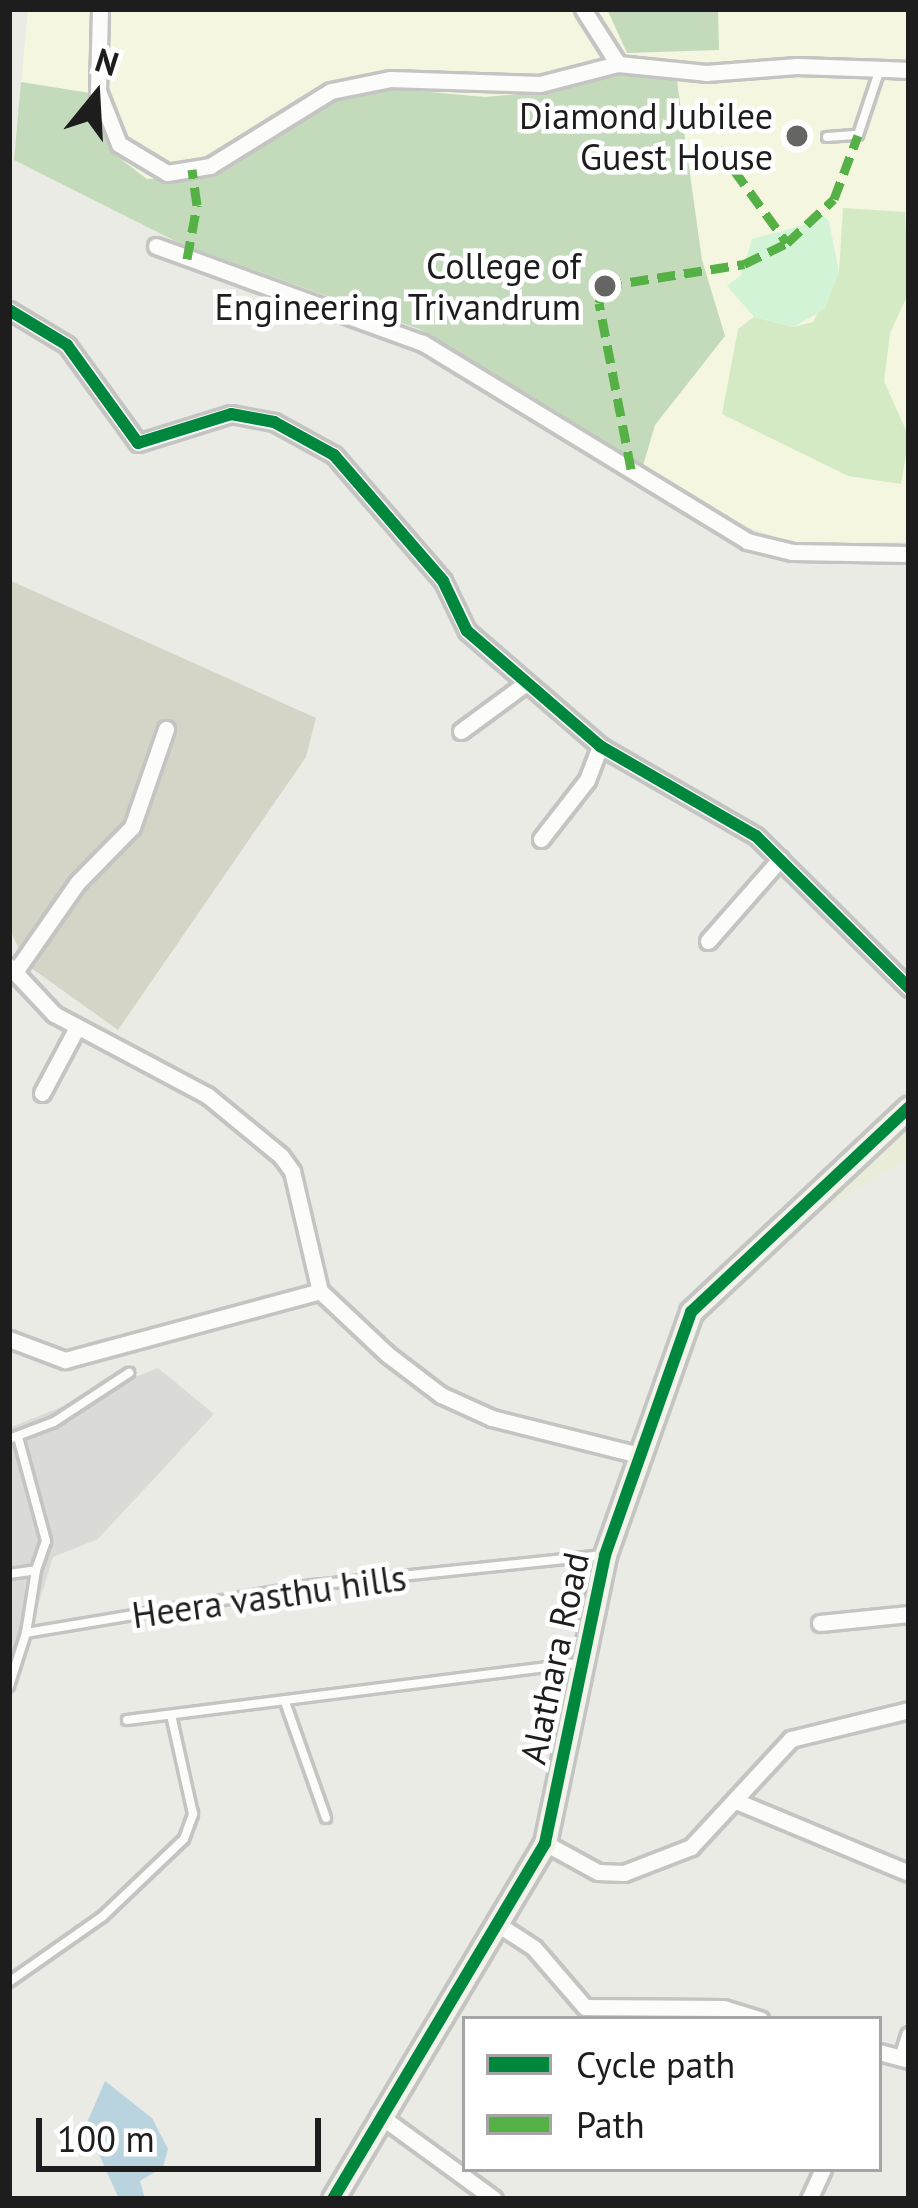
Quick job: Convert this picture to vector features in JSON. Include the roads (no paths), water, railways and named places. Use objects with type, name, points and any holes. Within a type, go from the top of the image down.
[{"type":"street","points":[[100,9],[98,91],[119,144],[167,172],[210,166],[331,91],[390,80],[540,84],[618,64],[706,74],[797,66],[909,70]]},
{"type":"street","points":[[584,9],[618,64]]},
{"type":"street","points":[[155,246],[422,343],[747,541],[792,552],[909,554]]},
{"type":"street","points":[[9,310],[67,345],[138,442],[231,413],[274,422],[334,455],[443,581],[467,632],[600,746],[717,808],[780,859],[909,988]]},
{"type":"street","points":[[460,731],[526,683]]},
{"type":"street","points":[[166,729],[133,827],[77,883],[12,969],[76,1029],[208,1096],[281,1156],[292,1171],[320,1292],[441,1395],[492,1418],[639,1455]]},
{"type":"street","points":[[541,839],[587,780],[600,746]]},
{"type":"street","points":[[707,941],[780,859]]},
{"type":"street","points":[[43,1093],[76,1029]]},
{"type":"street","name":"Alathara Road","points":[[333,2199],[379,2115],[502,1927],[545,1843],[605,1555],[691,1312],[909,1107]]},
{"type":"street","points":[[9,1339],[64,1360],[320,1292]]},
{"type":"street","points":[[820,1623],[909,1615]]},
{"type":"street","points":[[545,1843],[598,1872],[624,1874],[691,1847],[791,1739],[909,1710]]},
{"type":"street","points":[[736,1801],[909,1873]]},
{"type":"street","points":[[502,1927],[534,1948],[585,2006],[704,2006],[747,2016]]},
{"type":"street","points":[[906,2059],[909,2035]]},
{"type":"street","points":[[379,2115],[494,2199]]},
{"type":"lane","points":[[827,137],[858,135],[880,70]]},
{"type":"lane","points":[[9,1686],[46,1541],[13,1438],[129,1373]]},
{"type":"lane","name":"Heera vasthu hills","points":[[26,1633],[313,1585],[605,1555]]},
{"type":"lane","points":[[9,1574],[37,1570]]},
{"type":"lane","points":[[127,1720],[582,1663]]},
{"type":"lane","points":[[285,1702],[326,1818]]},
{"type":"lane","points":[[9,1982],[102,1917],[184,1839],[193,1814],[171,1715]]},
{"type":"water","points":[[105,2081],[152,2118],[168,2149],[163,2167],[140,2181],[145,2199],[119,2199],[86,2125]]},
{"type":"place","name":"Diamond Jubilee Guest House","points":[[797,136]]},
{"type":"place","name":"College of Engineering Trivandrum","points":[[605,286]]}]
